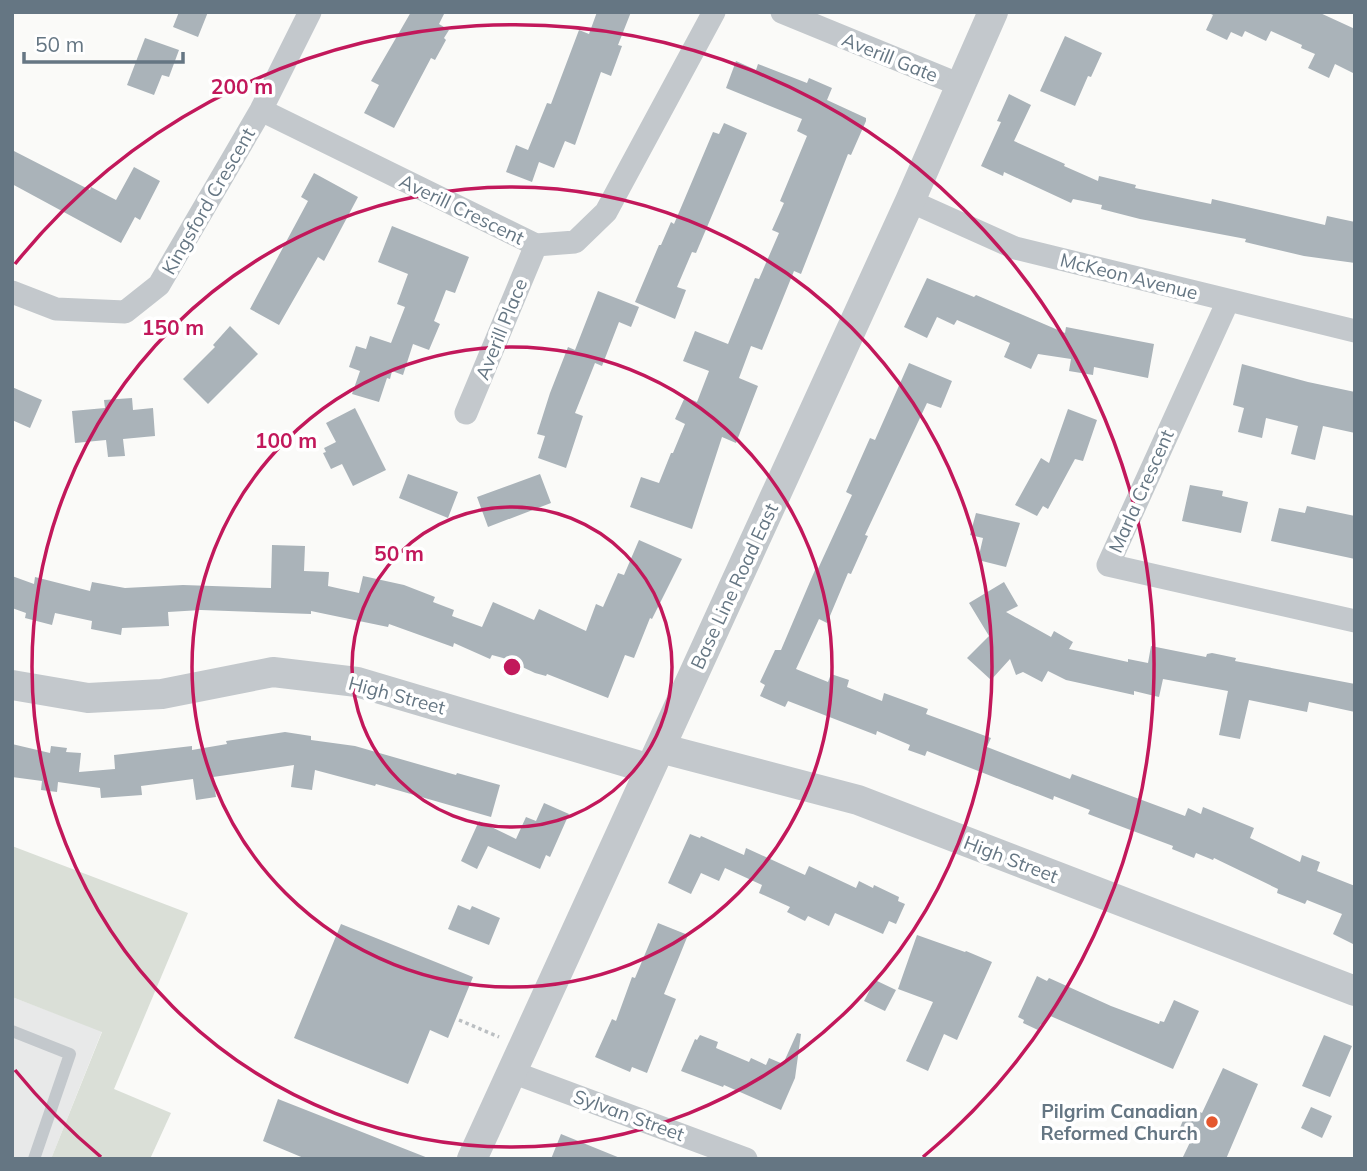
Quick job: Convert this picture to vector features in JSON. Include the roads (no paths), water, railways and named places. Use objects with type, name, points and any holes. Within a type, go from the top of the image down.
[{"type":"street","name":"Kingsford Crescent","points":[[12,292],[56,309],[125,312],[159,285],[261,110],[310,12]]},
{"type":"street","name":"Averill Crescent","points":[[261,110],[536,244],[575,242],[606,212],[714,12]]},
{"type":"street","name":"Averill Gate","points":[[782,12],[960,85]]},
{"type":"street","name":"Base Line Road East","points":[[471,1159],[910,201],[993,12]]},
{"type":"street","name":"McKeon Avenue","points":[[910,201],[1015,248],[1355,331]]},
{"type":"street","name":"Averill Place","points":[[466,412],[536,244]]},
{"type":"street","name":"Marla Crescent","points":[[1228,300],[1108,565],[1355,621]]},
{"type":"street","name":"High Street","points":[[12,685],[88,698],[162,694],[273,672],[356,682],[655,758],[858,800],[1355,991]]},
{"type":"street","name":"Sylvan Street","points":[[512,1072],[746,1159]]},
{"type":"lane","points":[[12,1031],[70,1054],[34,1159]]},
{"type":"place","name":"Pilgrim Canadian Reformed Church","points":[[1212,1122]]}]
